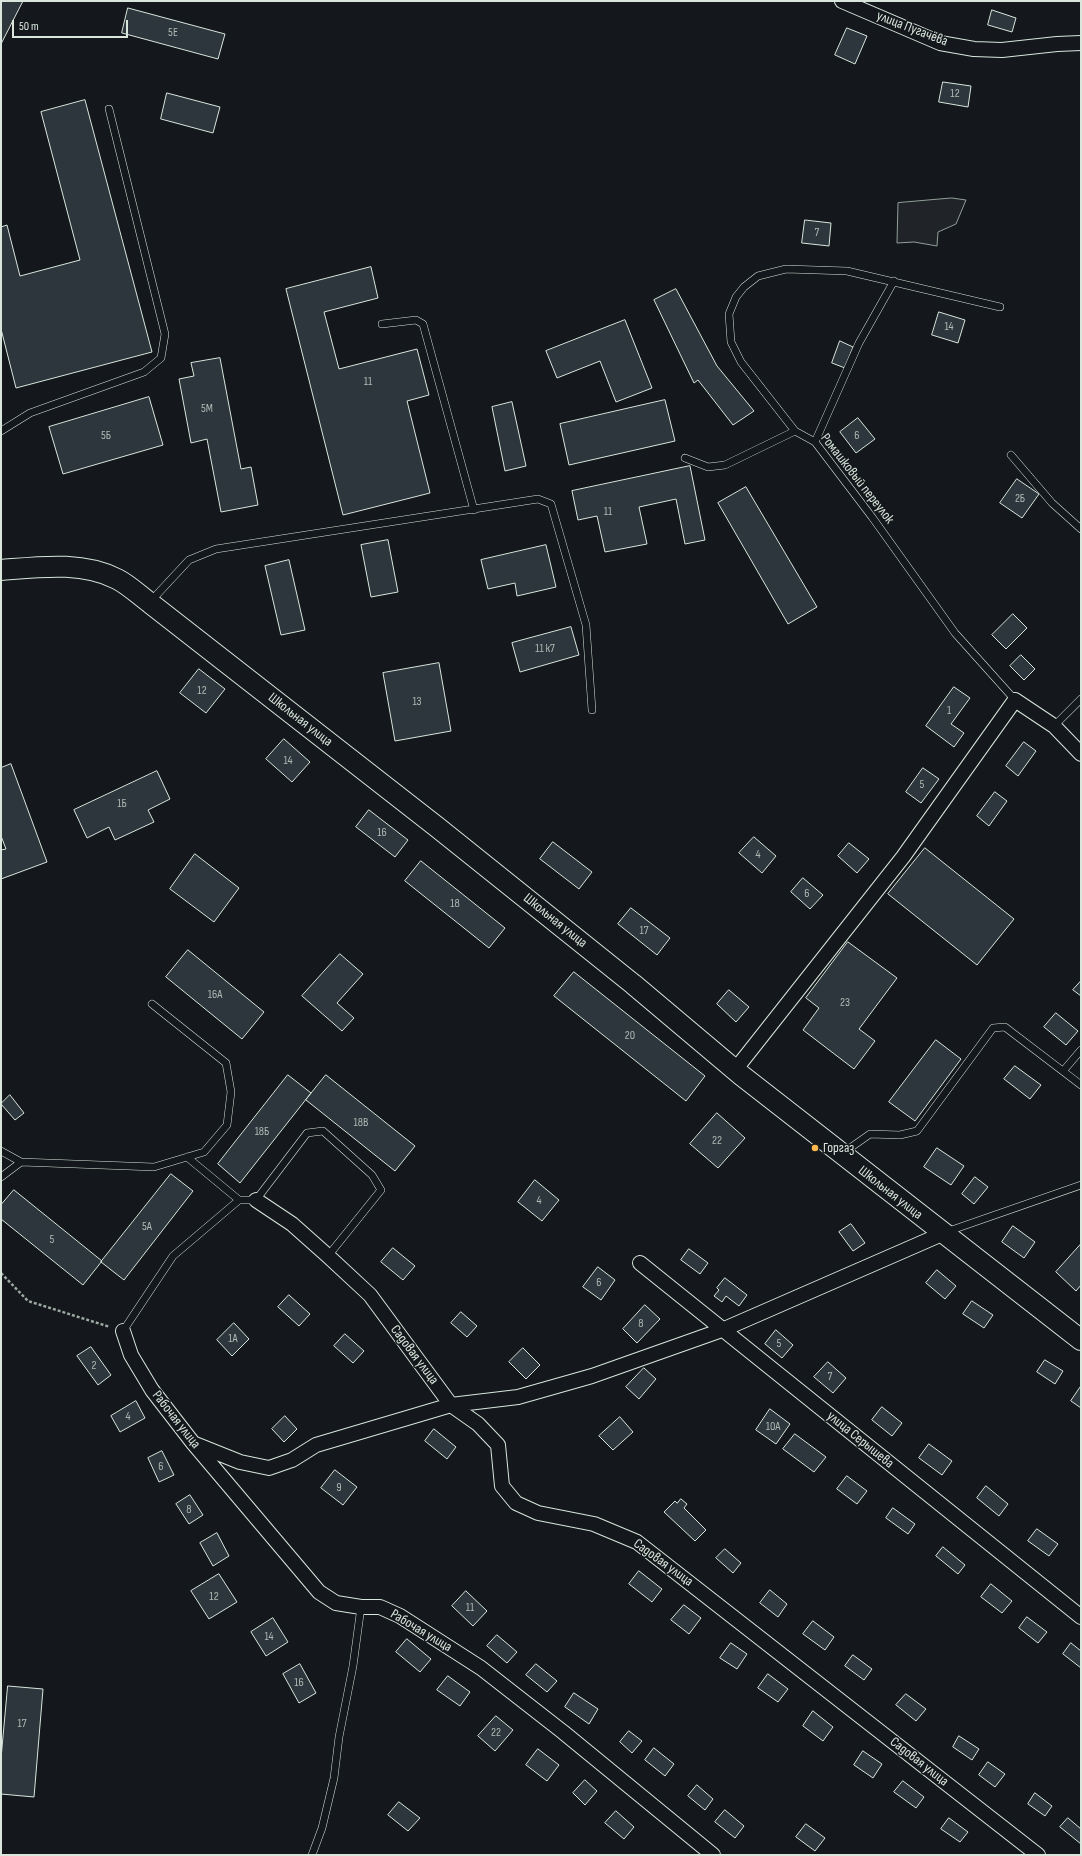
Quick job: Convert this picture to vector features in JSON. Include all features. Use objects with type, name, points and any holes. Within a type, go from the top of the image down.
[{"type":"main road","name":"Школьная улица","points":[[1,570],[53,566],[94,570],[117,579],[150,603],[456,842],[633,984],[735,1070],[942,1234],[1081,1340]]},
{"type":"street","name":"улица Пугачёва","points":[[842,1],[940,43],[1002,50],[1081,43]]},
{"type":"street","points":[[735,1070],[903,857],[1015,700],[1054,726],[1081,754]]},
{"type":"street","name":"Садовая улица","points":[[256,1200],[292,1224],[370,1295],[451,1405],[478,1424],[498,1445],[502,1486],[516,1504],[538,1513],[594,1524],[637,1542],[1038,1855]]},
{"type":"street","points":[[193,1443],[240,1462],[269,1468],[292,1460],[316,1445],[451,1405],[525,1395],[592,1376],[722,1330],[942,1234]]},
{"type":"street","name":"улица Серышева","points":[[640,1263],[1081,1617]]},
{"type":"street","name":"Рабочая улица","points":[[123,1331],[131,1354],[152,1390],[193,1443],[319,1592],[336,1603],[361,1607],[380,1607],[400,1616],[481,1668],[563,1732],[713,1855]]},
{"type":"lane","points":[[1,431],[30,413],[144,372],[161,358],[165,334],[109,109]]},
{"type":"lane","name":"Ромашковый переулок","points":[[1000,307],[847,271],[786,269],[758,276],[744,287],[736,297],[729,314],[731,342],[742,362],[795,431],[815,442],[872,517],[955,633],[1015,700]]},
{"type":"lane","points":[[815,442],[859,343],[894,281]]},
{"type":"lane","points":[[382,324],[416,320],[423,324],[474,510]]},
{"type":"lane","points":[[685,458],[708,467],[725,465],[795,431]]},
{"type":"lane","points":[[1011,455],[1052,503],[1081,529]]},
{"type":"lane","points":[[150,603],[189,560],[216,549],[538,499],[551,504],[586,625],[592,710]]},
{"type":"lane","points":[[1054,726],[1081,699]]},
{"type":"lane","points":[[1,1151],[21,1162],[154,1167],[204,1152],[227,1125],[231,1092],[226,1062],[152,1004]]},
{"type":"lane","points":[[841,1154],[870,1134],[900,1135],[917,1131],[993,1028],[1005,1027],[1064,1070],[1081,1085]]},
{"type":"lane","points":[[1064,1070],[1081,1050]]},
{"type":"lane","points":[[187,1157],[239,1200],[256,1200],[307,1134],[322,1131],[372,1176],[381,1190],[328,1256]]},
{"type":"lane","points":[[1,1177],[21,1162]]},
{"type":"lane","points":[[942,1234],[1081,1185]]},
{"type":"lane","points":[[123,1331],[173,1256],[239,1200]]},
{"type":"lane","points":[[312,1855],[322,1828],[334,1778],[339,1737],[353,1666],[361,1607]]},
{"type":"path","points":[[1,1273],[28,1302],[123,1331]]},
{"type":"shaded area","points":[[952,198],[966,200],[956,224],[938,232],[937,246],[914,242],[897,243],[898,203]]},
{"type":"building","points":[[1,1],[23,1],[1,44]]},
{"type":"building","points":[[128,8],[225,34],[218,59],[122,33]]},
{"type":"building","points":[[992,10],[1016,18],[1012,32],[988,25]]},
{"type":"building","points":[[847,28],[867,36],[855,64],[835,55]]},
{"type":"building","points":[[943,82],[971,86],[968,107],[939,102]]},
{"type":"building","points":[[167,93],[220,107],[213,133],[161,119]]},
{"type":"building","points":[[85,100],[152,352],[16,388],[1,329],[1,227],[7,225],[20,276],[80,260],[41,112]]},
{"type":"building","points":[[805,220],[831,223],[829,246],[802,243]]},
{"type":"building","points":[[371,267],[378,298],[324,312],[339,369],[417,349],[429,395],[407,401],[430,493],[343,515],[286,289]]},
{"type":"building","points":[[676,289],[717,366],[754,411],[733,425],[698,380],[694,383],[654,300]]},
{"type":"building","points":[[939,312],[965,320],[958,343],[932,335]]},
{"type":"building","points":[[625,320],[652,388],[616,402],[600,361],[557,378],[546,351]]},
{"type":"building","points":[[840,341],[853,347],[845,368],[832,363]]},
{"type":"building","points":[[220,358],[241,469],[251,467],[258,505],[221,512],[207,439],[191,443],[179,379],[194,376],[191,363]]},
{"type":"building","points":[[149,397],[163,445],[63,474],[49,427]]},
{"type":"building","points":[[665,400],[675,441],[569,465],[560,424]]},
{"type":"building","points":[[512,402],[526,466],[505,471],[492,407]]},
{"type":"building","points":[[858,418],[875,439],[856,453],[840,432]]},
{"type":"building","points":[[690,466],[705,540],[685,544],[676,499],[639,507],[647,544],[605,552],[597,516],[578,520],[572,491]]},
{"type":"building","points":[[1017,479],[1039,494],[1022,518],[1000,503]]},
{"type":"building","points":[[746,487],[817,607],[788,624],[718,503]]},
{"type":"building","points":[[388,540],[398,592],[371,597],[361,545]]},
{"type":"building","points":[[546,545],[556,587],[517,596],[515,583],[488,589],[481,560]]},
{"type":"building","points":[[289,560],[305,630],[281,635],[265,566]]},
{"type":"building","points":[[1013,614],[1027,628],[1006,649],[992,635]]},
{"type":"building","points":[[571,627],[579,655],[520,672],[512,643]]},
{"type":"building","points":[[1021,655],[1035,669],[1024,680],[1010,666]]},
{"type":"building","points":[[439,663],[451,731],[395,741],[383,673]]},
{"type":"building","points":[[199,669],[225,689],[206,713],[180,693]]},
{"type":"building","points":[[954,687],[970,698],[951,724],[964,733],[954,747],[926,726]]},
{"type":"building","points":[[284,739],[310,762],[292,782],[266,759]]},
{"type":"building","points":[[1024,742],[1036,751],[1018,776],[1006,766]]},
{"type":"building","points":[[11,764],[47,862],[1,879],[1,850],[6,849],[1,836],[1,768]]},
{"type":"building","points":[[923,768],[939,779],[921,803],[906,792]]},
{"type":"building","points":[[157,771],[170,799],[148,810],[154,822],[115,840],[109,827],[87,838],[74,810]]},
{"type":"building","points":[[995,792],[1007,801],[989,826],[977,816]]},
{"type":"building","points":[[369,810],[408,840],[395,857],[356,827]]},
{"type":"building","points":[[754,837],[776,856],[762,873],[739,853]]},
{"type":"building","points":[[553,842],[592,872],[579,889],[540,859]]},
{"type":"building","points":[[849,843],[869,859],[857,873],[838,856]]},
{"type":"building","points":[[925,848],[1014,919],[977,965],[888,894]]},
{"type":"building","points":[[195,854],[239,888],[214,922],[170,889]]},
{"type":"building","points":[[421,861],[505,928],[489,948],[405,881]]},
{"type":"building","points":[[803,878],[823,895],[810,909],[791,892]]},
{"type":"building","points":[[631,908],[670,938],[657,955],[618,924]]},
{"type":"building","points":[[848,942],[897,978],[859,1029],[875,1041],[854,1069],[803,1030],[819,1008],[806,998]]},
{"type":"building","points":[[188,950],[264,1012],[242,1039],[166,977]]},
{"type":"building","points":[[340,954],[363,974],[337,1003],[354,1018],[342,1031],[302,996]]},
{"type":"building","points":[[574,972],[705,1076],[686,1101],[554,996]]},
{"type":"building","points":[[1081,981],[1081,996],[1073,990]]},
{"type":"building","points":[[729,990],[749,1007],[736,1022],[717,1004]]},
{"type":"building","points":[[1056,1013],[1078,1031],[1066,1045],[1044,1027]]},
{"type":"building","points":[[936,1040],[961,1059],[915,1121],[889,1102]]},
{"type":"building","points":[[1015,1066],[1041,1085],[1030,1099],[1004,1079]]},
{"type":"building","points":[[288,1075],[311,1093],[240,1183],[218,1164]]},
{"type":"building","points":[[326,1075],[415,1146],[395,1171],[306,1100]]},
{"type":"building","points":[[10,1095],[24,1113],[15,1120],[1,1104]]},
{"type":"building","points":[[717,1113],[745,1138],[718,1168],[690,1144]]},
{"type":"building","points":[[937,1148],[964,1166],[951,1185],[924,1167]]},
{"type":"building","points":[[171,1174],[193,1191],[124,1280],[101,1262]]},
{"type":"building","points":[[975,1177],[988,1187],[974,1204],[962,1194]]},
{"type":"building","points":[[535,1180],[559,1200],[542,1221],[518,1202]]},
{"type":"building","points":[[14,1190],[102,1261],[83,1285],[1,1219],[1,1205]]},
{"type":"building","points":[[851,1224],[865,1243],[853,1251],[839,1232]]},
{"type":"building","points":[[1013,1226],[1035,1242],[1024,1258],[1002,1242]]},
{"type":"building","points":[[1081,1244],[1081,1285],[1076,1291],[1056,1272]]},
{"type":"building","points":[[393,1248],[415,1266],[403,1280],[381,1262]]},
{"type":"building","points":[[689,1249],[708,1263],[700,1274],[681,1260]]},
{"type":"building","points":[[598,1267],[615,1280],[601,1300],[583,1287]]},
{"type":"building","points":[[937,1270],[956,1286],[945,1299],[926,1283]]},
{"type":"building","points":[[725,1278],[747,1295],[739,1306],[726,1296],[722,1302],[714,1296],[719,1290],[717,1288]]},
{"type":"building","points":[[289,1295],[310,1314],[299,1326],[278,1307]]},
{"type":"building","points":[[972,1301],[993,1315],[984,1328],[963,1314]]},
{"type":"building","points":[[645,1305],[660,1319],[637,1343],[623,1329]]},
{"type":"building","points":[[461,1312],[477,1326],[467,1337],[451,1323]]},
{"type":"building","points":[[234,1323],[249,1339],[232,1356],[217,1340]]},
{"type":"building","points":[[776,1330],[793,1345],[782,1358],[765,1344]]},
{"type":"building","points":[[345,1334],[364,1351],[353,1363],[334,1346]]},
{"type":"building","points":[[91,1347],[111,1375],[98,1385],[77,1356]]},
{"type":"building","points":[[523,1348],[540,1365],[526,1379],[509,1362]]},
{"type":"building","points":[[1045,1360],[1063,1371],[1055,1384],[1037,1372]]},
{"type":"building","points":[[828,1362],[846,1378],[833,1393],[814,1377]]},
{"type":"building","points":[[644,1368],[656,1379],[639,1399],[626,1387]]},
{"type":"building","points":[[1081,1386],[1081,1408],[1071,1401]]},
{"type":"building","points":[[136,1401],[145,1418],[120,1432],[111,1416]]},
{"type":"building","points":[[882,1407],[902,1423],[892,1436],[872,1420]]},
{"type":"building","points":[[770,1409],[790,1424],[776,1444],[756,1430]]},
{"type":"building","points":[[285,1416],[297,1429],[284,1442],[272,1429]]},
{"type":"building","points":[[620,1417],[633,1432],[613,1450],[599,1436]]},
{"type":"building","points":[[434,1429],[456,1447],[447,1459],[425,1441]]},
{"type":"building","points":[[795,1434],[826,1457],[814,1472],[783,1449]]},
{"type":"building","points":[[929,1444],[952,1461],[942,1475],[919,1458]]},
{"type":"building","points":[[162,1451],[174,1475],[159,1482],[148,1458]]},
{"type":"building","points":[[335,1470],[357,1487],[343,1505],[321,1488]]},
{"type":"building","points":[[847,1476],[867,1491],[857,1504],[837,1489]]},
{"type":"building","points":[[986,1486],[1008,1504],[999,1516],[977,1498]]},
{"type":"building","points":[[190,1495],[203,1515],[189,1524],[176,1504]]},
{"type":"building","points":[[681,1499],[687,1504],[684,1508],[706,1530],[695,1541],[664,1512],[675,1501],[677,1503]]},
{"type":"building","points":[[893,1508],[915,1524],[908,1534],[886,1518]]},
{"type":"building","points":[[1037,1529],[1058,1544],[1049,1556],[1028,1541]]},
{"type":"building","points":[[217,1533],[229,1556],[213,1566],[200,1543]]},
{"type":"building","points":[[943,1547],[965,1565],[958,1574],[936,1556]]},
{"type":"building","points":[[725,1549],[741,1563],[733,1573],[716,1558]]},
{"type":"building","points":[[639,1571],[662,1589],[652,1602],[629,1584]]},
{"type":"building","points":[[219,1574],[237,1602],[209,1619],[191,1591]]},
{"type":"building","points":[[991,1584],[1012,1601],[1002,1613],[981,1597]]},
{"type":"building","points":[[770,1590],[787,1604],[778,1617],[760,1603]]},
{"type":"building","points":[[466,1591],[487,1611],[473,1626],[452,1606]]},
{"type":"building","points":[[684,1605],[701,1618],[689,1634],[671,1620]]},
{"type":"building","points":[[1027,1617],[1047,1632],[1038,1643],[1019,1628]]},
{"type":"building","points":[[273,1618],[288,1642],[266,1656],[251,1632]]},
{"type":"building","points":[[813,1621],[834,1637],[825,1650],[803,1634]]},
{"type":"building","points":[[497,1635],[517,1652],[507,1663],[487,1646]]},
{"type":"building","points":[[407,1639],[431,1659],[420,1672],[396,1652]]},
{"type":"building","points":[[731,1643],[747,1654],[737,1669],[720,1658]]},
{"type":"building","points":[[1071,1643],[1081,1651],[1081,1668],[1063,1654]]},
{"type":"building","points":[[853,1655],[872,1669],[864,1680],[845,1666]]},
{"type":"building","points":[[300,1664],[316,1693],[299,1703],[283,1674]]},
{"type":"building","points":[[536,1664],[557,1681],[547,1692],[526,1675]]},
{"type":"building","points":[[768,1674],[788,1689],[778,1702],[758,1688]]},
{"type":"building","points":[[448,1676],[470,1692],[460,1706],[437,1690]]},
{"type":"building","points":[[8,1686],[43,1689],[34,1797],[1,1794],[1,1759]]},
{"type":"building","points":[[574,1693],[598,1709],[589,1724],[565,1707]]},
{"type":"building","points":[[906,1694],[926,1709],[916,1721],[896,1705]]},
{"type":"building","points":[[813,1711],[833,1727],[823,1741],[803,1726]]},
{"type":"building","points":[[496,1716],[513,1730],[495,1751],[478,1736]]},
{"type":"building","points":[[629,1731],[642,1741],[632,1753],[620,1742]]},
{"type":"building","points":[[959,1736],[979,1749],[972,1760],[953,1747]]},
{"type":"building","points":[[654,1748],[674,1764],[665,1776],[645,1760]]},
{"type":"building","points":[[538,1749],[559,1765],[547,1781],[526,1765]]},
{"type":"building","points":[[863,1751],[882,1764],[873,1778],[854,1765]]},
{"type":"building","points":[[988,1762],[1005,1774],[995,1787],[979,1775]]},
{"type":"building","points":[[585,1780],[597,1791],[585,1805],[573,1793]]},
{"type":"building","points":[[903,1781],[924,1797],[916,1808],[894,1792]]},
{"type":"building","points":[[697,1785],[713,1799],[705,1810],[688,1796]]},
{"type":"building","points":[[1035,1793],[1052,1806],[1045,1816],[1028,1804]]},
{"type":"building","points":[[399,1802],[420,1818],[408,1831],[388,1815]]},
{"type":"building","points":[[725,1810],[744,1826],[735,1838],[715,1822]]},
{"type":"building","points":[[616,1811],[634,1827],[624,1839],[605,1823]]},
{"type":"building","points":[[949,1818],[968,1832],[960,1842],[941,1829]]},
{"type":"building","points":[[1068,1818],[1081,1829],[1081,1844],[1060,1827]]},
{"type":"building","points":[[806,1824],[825,1838],[815,1851],[796,1837]]},
{"type":"place","name":"Горгаз","points":[[815,1148]]}]
